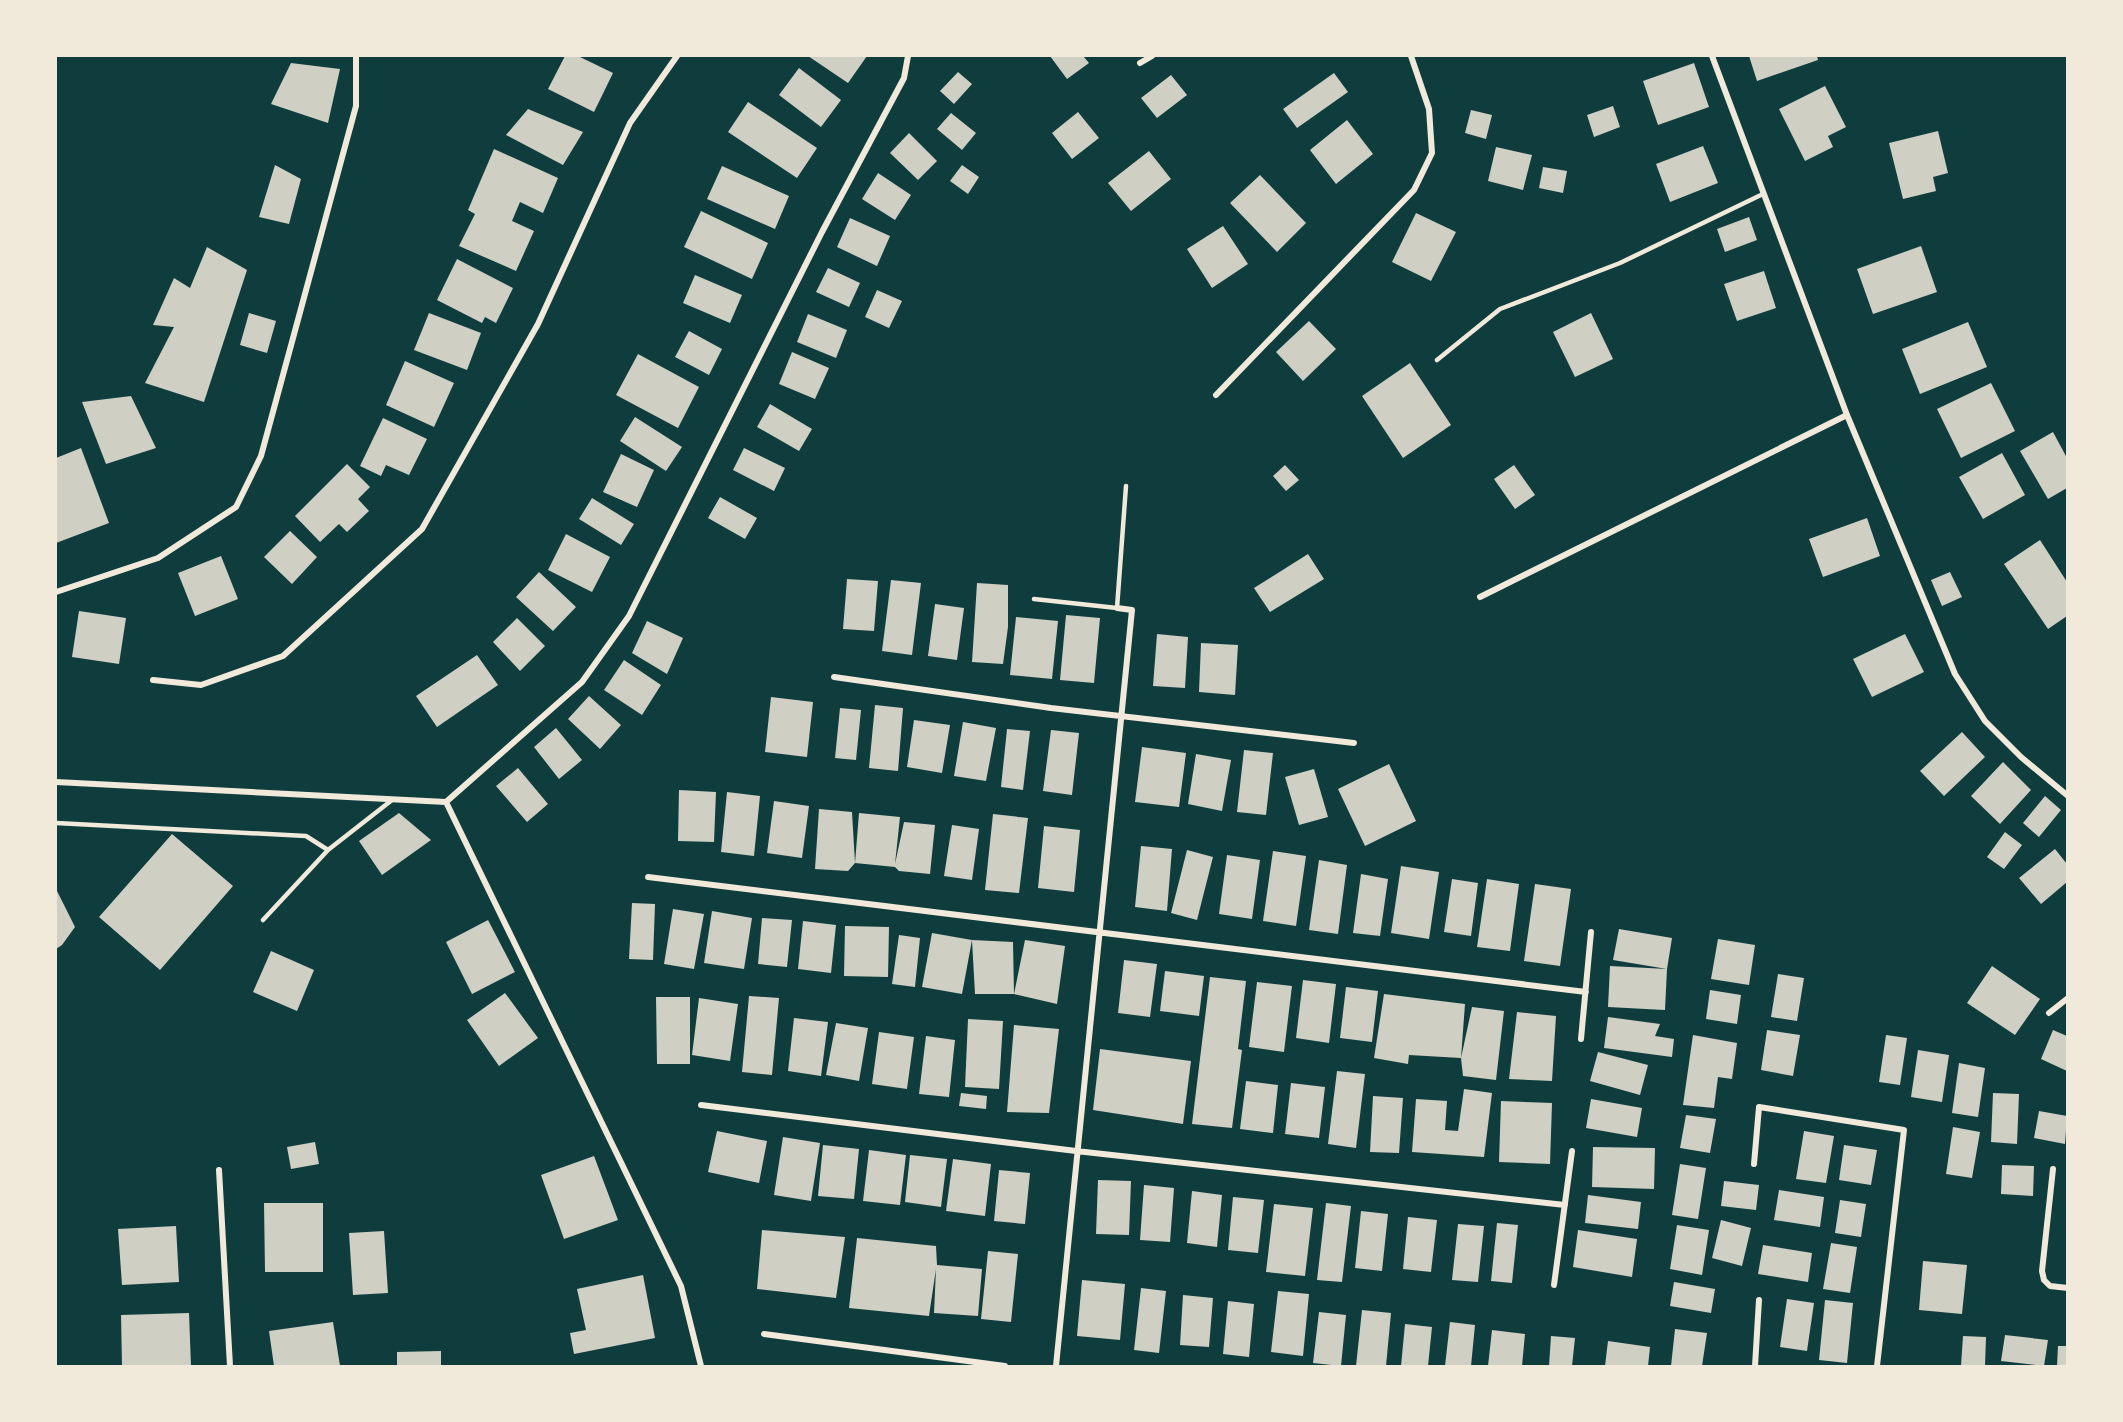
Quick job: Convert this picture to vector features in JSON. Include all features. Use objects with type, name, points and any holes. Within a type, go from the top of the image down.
[{"type":"street","points":[[56,592],[158,558],[236,507],[261,456],[356,106],[356,56]]},
{"type":"street","points":[[153,680],[201,685],[283,656],[422,529],[538,324],[630,123],[677,56]]},
{"type":"street","points":[[56,782],[446,802],[582,682],[628,616],[822,232],[904,78],[908,56]]},
{"type":"street","points":[[1140,63],[1152,56]]},
{"type":"street","points":[[1216,395],[1414,190],[1431,153],[1429,110],[1411,56]]},
{"type":"street","points":[[1712,56],[1847,415],[1955,674],[1985,721],[2020,757],[2067,796]]},
{"type":"street","points":[[1480,597],[1847,415]]},
{"type":"street","points":[[1056,1366],[1132,610],[1117,608]]},
{"type":"street","points":[[834,677],[1121,716],[1354,743]]},
{"type":"street","points":[[446,802],[681,1286],[701,1366]]},
{"type":"street","points":[[648,877],[1586,992]]},
{"type":"street","points":[[1581,1039],[1591,932]]},
{"type":"street","points":[[2049,1012],[2067,998]]},
{"type":"street","points":[[701,1105],[1076,1151],[1565,1205]]},
{"type":"street","points":[[1754,1164],[1759,1107],[1904,1130],[1877,1366]]},
{"type":"street","points":[[1554,1285],[1572,1151]]},
{"type":"street","points":[[2053,1169],[2042,1271],[2044,1280],[2050,1286],[2067,1288]]},
{"type":"street","points":[[219,1170],[230,1366]]},
{"type":"street","points":[[1755,1366],[1759,1300]]},
{"type":"street","points":[[764,1334],[1005,1366]]},
{"type":"lane","points":[[1437,360],[1500,309],[1620,263],[1763,194]]},
{"type":"lane","points":[[1034,599],[1117,608],[1126,486]]},
{"type":"lane","points":[[263,920],[328,850],[392,799]]},
{"type":"lane","points":[[56,823],[306,836],[328,850]]},
{"type":"building","points":[[565,56],[578,56],[613,73],[594,112],[548,89]]},
{"type":"building","points":[[808,56],[867,56],[848,83]]},
{"type":"building","points":[[1050,56],[1083,56],[1089,63],[1067,79]]},
{"type":"building","points":[[1749,56],[1817,56],[1818,60],[1757,81]]},
{"type":"building","points":[[291,63],[340,69],[328,123],[271,104]]},
{"type":"building","points":[[1694,63],[1709,107],[1658,125],[1643,81]]},
{"type":"building","points":[[799,68],[841,100],[821,127],[779,95]]},
{"type":"building","points":[[958,72],[972,84],[954,104],[940,91]]},
{"type":"building","points":[[1334,73],[1348,92],[1297,128],[1283,109]]},
{"type":"building","points":[[1171,75],[1187,95],[1157,118],[1141,98]]},
{"type":"building","points":[[1825,86],[1846,127],[1828,136],[1833,147],[1805,161],[1779,109]]},
{"type":"building","points":[[748,102],[817,148],[797,178],[728,132]]},
{"type":"building","points":[[1613,106],[1620,127],[1594,137],[1587,115]]},
{"type":"building","points":[[528,109],[583,132],[563,165],[506,135]]},
{"type":"building","points":[[1471,110],[1492,115],[1486,139],[1465,133]]},
{"type":"building","points":[[1078,112],[1099,138],[1072,159],[1052,133]]},
{"type":"building","points":[[951,113],[976,133],[962,150],[937,129]]},
{"type":"building","points":[[1347,120],[1373,154],[1336,184],[1310,150]]},
{"type":"building","points":[[1938,131],[1948,173],[1933,177],[1936,191],[1903,199],[1889,143]]},
{"type":"building","points":[[909,133],[937,161],[918,180],[890,153]]},
{"type":"building","points":[[1703,146],[1718,183],[1670,202],[1656,164]]},
{"type":"building","points":[[1496,147],[1532,155],[1523,190],[1488,181]]},
{"type":"building","points":[[494,149],[558,178],[543,213],[520,202],[512,221],[534,231],[516,271],[459,246],[475,214],[468,210]]},
{"type":"building","points":[[1149,151],[1171,179],[1131,211],[1108,183]]},
{"type":"building","points":[[275,165],[301,179],[289,224],[259,217]]},
{"type":"building","points":[[962,165],[979,177],[968,194],[950,181]]},
{"type":"building","points":[[722,166],[789,196],[775,229],[707,199]]},
{"type":"building","points":[[1543,167],[1567,171],[1563,193],[1539,188]]},
{"type":"building","points":[[878,173],[911,195],[895,220],[862,199]]},
{"type":"building","points":[[1260,175],[1306,223],[1277,252],[1230,203]]},
{"type":"building","points":[[701,211],[768,243],[752,279],[684,247]]},
{"type":"building","points":[[1416,213],[1456,232],[1431,281],[1392,262]]},
{"type":"building","points":[[1749,217],[1757,240],[1725,252],[1717,229]]},
{"type":"building","points":[[850,218],[890,236],[877,266],[837,247]]},
{"type":"building","points":[[1223,226],[1248,264],[1212,288],[1187,249]]},
{"type":"building","points":[[1921,246],[1937,292],[1873,314],[1857,269]]},
{"type":"building","points":[[207,247],[247,270],[204,402],[145,383],[174,327],[153,325],[174,278],[190,288]]},
{"type":"building","points":[[457,259],[513,288],[496,323],[485,317],[482,323],[437,300]]},
{"type":"building","points":[[828,268],[860,283],[849,307],[816,292]]},
{"type":"building","points":[[1764,271],[1776,308],[1737,321],[1724,284]]},
{"type":"building","points":[[695,275],[742,295],[730,323],[683,303]]},
{"type":"building","points":[[877,290],[902,301],[889,328],[865,317]]},
{"type":"building","points":[[249,313],[276,321],[267,353],[240,345]]},
{"type":"building","points":[[429,313],[481,333],[467,370],[414,350]]},
{"type":"building","points":[[1591,313],[1613,359],[1575,377],[1553,332]]},
{"type":"building","points":[[808,314],[847,330],[836,358],[797,342]]},
{"type":"building","points":[[1309,321],[1336,349],[1303,381],[1276,352]]},
{"type":"building","points":[[1968,322],[1987,367],[1920,394],[1902,349]]},
{"type":"building","points":[[689,331],[722,349],[709,375],[675,357]]},
{"type":"building","points":[[792,352],[829,368],[815,399],[779,384]]},
{"type":"building","points":[[638,354],[699,387],[678,428],[616,395]]},
{"type":"building","points":[[405,361],[454,383],[434,427],[386,405]]},
{"type":"building","points":[[1410,363],[1451,425],[1403,458],[1362,396]]},
{"type":"building","points":[[1991,383],[2015,431],[1961,458],[1937,409]]},
{"type":"building","points":[[131,396],[156,448],[106,464],[82,402]]},
{"type":"building","points":[[770,404],[812,429],[799,451],[757,427]]},
{"type":"building","points":[[635,417],[682,447],[666,471],[620,441]]},
{"type":"building","points":[[383,418],[427,439],[409,475],[386,465],[381,476],[360,466]]},
{"type":"building","points":[[2053,432],[2067,458],[2067,488],[2048,499],[2020,451]]},
{"type":"building","points":[[81,448],[109,523],[56,543],[56,458]]},
{"type":"building","points":[[744,448],[785,468],[774,491],[733,470]]},
{"type":"building","points":[[2002,453],[2025,495],[1983,519],[1959,477]]},
{"type":"building","points":[[621,454],[654,470],[637,507],[603,492]]},
{"type":"building","points":[[347,464],[370,487],[358,499],[369,511],[347,532],[339,524],[320,542],[295,516]]},
{"type":"building","points":[[1285,465],[1299,480],[1286,491],[1273,476]]},
{"type":"building","points":[[1514,465],[1535,495],[1515,509],[1494,479]]},
{"type":"building","points":[[720,497],[757,518],[745,539],[708,518]]},
{"type":"building","points":[[592,498],[634,524],[621,545],[579,519]]},
{"type":"building","points":[[1867,518],[1880,556],[1823,577],[1809,539]]},
{"type":"building","points":[[290,531],[317,557],[292,584],[264,557]]},
{"type":"building","points":[[566,534],[610,557],[592,592],[548,570]]},
{"type":"building","points":[[2040,540],[2067,582],[2067,616],[2048,629],[2004,564]]},
{"type":"building","points":[[1308,554],[1324,579],[1270,612],[1254,588]]},
{"type":"building","points":[[221,556],[238,599],[195,616],[178,573]]},
{"type":"building","points":[[539,572],[576,607],[553,631],[516,597]]},
{"type":"building","points":[[1950,572],[1962,597],[1942,606],[1931,580]]},
{"type":"building","points":[[847,579],[878,581],[874,631],[843,629]]},
{"type":"building","points":[[891,580],[921,583],[912,655],[882,651]]},
{"type":"building","points":[[977,583],[1008,585],[1008,627],[1003,664],[972,662]]},
{"type":"building","points":[[935,604],[964,608],[957,660],[928,656]]},
{"type":"building","points":[[79,611],[126,618],[119,664],[72,657]]},
{"type":"building","points":[[1066,615],[1100,618],[1094,683],[1060,680]]},
{"type":"building","points":[[1016,617],[1058,621],[1052,679],[1010,675]]},
{"type":"building","points":[[517,618],[545,646],[520,671],[493,642]]},
{"type":"building","points":[[647,621],[683,638],[667,674],[632,653]]},
{"type":"building","points":[[1157,634],[1188,637],[1185,688],[1153,686]]},
{"type":"building","points":[[1905,634],[1924,672],[1872,697],[1853,659]]},
{"type":"building","points":[[1201,643],[1238,645],[1235,695],[1199,692]]},
{"type":"building","points":[[477,655],[498,685],[437,727],[416,696]]},
{"type":"building","points":[[624,660],[661,685],[642,715],[604,690]]},
{"type":"building","points":[[589,696],[621,725],[600,749],[568,719]]},
{"type":"building","points":[[771,697],[813,702],[807,757],[765,752]]},
{"type":"building","points":[[875,705],[903,708],[898,771],[869,768]]},
{"type":"building","points":[[840,708],[861,710],[856,760],[835,758]]},
{"type":"building","points":[[914,720],[950,725],[942,773],[907,767]]},
{"type":"building","points":[[963,722],[996,728],[986,781],[954,776]]},
{"type":"building","points":[[556,728],[582,760],[559,779],[534,747]]},
{"type":"building","points":[[1007,729],[1030,731],[1023,790],[1001,787]]},
{"type":"building","points":[[1051,730],[1079,733],[1072,795],[1043,791]]},
{"type":"building","points":[[1962,732],[1985,757],[1944,796],[1920,771]]},
{"type":"building","points":[[1142,747],[1186,753],[1179,807],[1135,802]]},
{"type":"building","points":[[1244,750],[1273,753],[1266,815],[1237,812]]},
{"type":"building","points":[[1196,754],[1231,760],[1222,811],[1188,804]]},
{"type":"building","points":[[2003,762],[2031,790],[2000,824],[1971,796]]},
{"type":"building","points":[[1389,764],[1416,821],[1365,846],[1338,789]]},
{"type":"building","points":[[518,768],[548,804],[527,822],[496,786]]},
{"type":"building","points":[[1314,769],[1328,817],[1299,825],[1285,777]]},
{"type":"building","points":[[679,790],[716,792],[714,842],[678,841]]},
{"type":"building","points":[[727,792],[760,796],[754,856],[721,852]]},
{"type":"building","points":[[2045,796],[2061,810],[2039,837],[2023,823]]},
{"type":"building","points":[[774,801],[809,806],[802,858],[767,853]]},
{"type":"building","points":[[819,809],[852,812],[855,863],[848,871],[815,869]]},
{"type":"building","points":[[399,813],[431,840],[382,875],[359,841]]},
{"type":"building","points":[[859,813],[900,817],[895,864],[904,822],[935,825],[930,874],[899,871],[895,867],[855,863]]},
{"type":"building","points":[[993,814],[1028,818],[1019,893],[985,890]]},
{"type":"building","points":[[952,825],[979,829],[972,880],[944,876]]},
{"type":"building","points":[[1044,826],[1080,830],[1074,892],[1038,888]]},
{"type":"building","points":[[2005,832],[2022,845],[2004,869],[1987,857]]},
{"type":"building","points":[[172,834],[233,886],[160,970],[99,917]]},
{"type":"building","points":[[1141,846],[1172,849],[1167,911],[1135,907]]},
{"type":"building","points":[[2055,849],[2067,864],[2067,882],[2041,904],[2019,878]]},
{"type":"building","points":[[1187,850],[1213,857],[1197,920],[1171,913]]},
{"type":"building","points":[[1273,851],[1306,856],[1296,926],[1263,921]]},
{"type":"building","points":[[1227,855],[1260,860],[1252,919],[1219,914]]},
{"type":"building","points":[[1319,860],[1347,865],[1338,934],[1309,930]]},
{"type":"building","points":[[1401,866],[1439,872],[1429,939],[1391,933]]},
{"type":"building","points":[[1361,874],[1388,879],[1380,936],[1353,933]]},
{"type":"building","points":[[1452,879],[1478,883],[1471,936],[1444,932]]},
{"type":"building","points":[[1487,879],[1519,884],[1510,951],[1477,947]]},
{"type":"building","points":[[1535,884],[1571,889],[1560,966],[1524,961]]},
{"type":"building","points":[[56,889],[75,927],[62,945],[56,949]]},
{"type":"building","points":[[632,903],[655,904],[653,960],[629,959]]},
{"type":"building","points":[[673,909],[704,914],[694,969],[664,964]]},
{"type":"building","points":[[712,911],[752,918],[744,969],[704,963]]},
{"type":"building","points":[[762,918],[792,920],[787,967],[758,964]]},
{"type":"building","points":[[488,920],[515,972],[472,994],[446,942]]},
{"type":"building","points":[[803,921],[836,925],[831,973],[798,969]]},
{"type":"building","points":[[845,926],[889,927],[888,977],[844,976]]},
{"type":"building","points":[[1619,929],[1672,938],[1667,969],[1613,960]]},
{"type":"building","points":[[932,933],[972,940],[962,994],[922,987]]},
{"type":"building","points":[[899,935],[920,938],[915,987],[892,984]]},
{"type":"building","points":[[1718,939],[1755,945],[1749,985],[1711,979]]},
{"type":"building","points":[[972,940],[1013,942],[1014,994],[975,994]]},
{"type":"building","points":[[1025,940],[1065,946],[1057,1004],[1014,994]]},
{"type":"building","points":[[271,951],[314,970],[297,1011],[253,992]]},
{"type":"building","points":[[1124,960],[1157,964],[1150,1017],[1118,1013]]},
{"type":"building","points":[[1610,966],[1667,969],[1665,1010],[1608,1007]]},
{"type":"building","points":[[1992,966],[2040,999],[2015,1035],[1967,1003]]},
{"type":"building","points":[[1165,971],[1204,976],[1199,1016],[1160,1011]]},
{"type":"building","points":[[1778,974],[1804,978],[1797,1021],[1771,1017]]},
{"type":"building","points":[[1210,977],[1246,981],[1238,1049],[1242,1050],[1232,1128],[1192,1124]]},
{"type":"building","points":[[1303,980],[1336,984],[1329,1043],[1296,1038]]},
{"type":"building","points":[[1257,982],[1292,986],[1284,1052],[1249,1047]]},
{"type":"building","points":[[1346,987],[1378,991],[1372,1042],[1340,1038]]},
{"type":"building","points":[[1710,990],[1741,995],[1737,1024],[1706,1019]]},
{"type":"building","points":[[505,993],[538,1038],[499,1066],[467,1020]]},
{"type":"building","points":[[1384,994],[1465,1004],[1461,1058],[1409,1055],[1408,1064],[1374,1058]]},
{"type":"building","points":[[749,996],[779,998],[772,1075],[742,1072]]},
{"type":"building","points":[[656,997],[690,997],[690,1064],[657,1064]]},
{"type":"building","points":[[699,998],[738,1004],[730,1061],[692,1055]]},
{"type":"building","points":[[1472,1007],[1504,1011],[1496,1080],[1463,1076],[1461,1058]]},
{"type":"building","points":[[1517,1012],[1556,1016],[1552,1081],[1509,1079]]},
{"type":"building","points":[[1608,1017],[1660,1024],[1655,1036],[1674,1039],[1672,1057],[1604,1048]]},
{"type":"building","points":[[794,1018],[828,1022],[821,1076],[788,1071]]},
{"type":"building","points":[[968,1019],[1003,1021],[999,1089],[965,1087]]},
{"type":"building","points":[[836,1023],[868,1028],[859,1081],[826,1075]]},
{"type":"building","points":[[1014,1025],[1059,1029],[1049,1113],[1007,1112]]},
{"type":"building","points":[[1767,1030],[1800,1035],[1793,1076],[1761,1070]]},
{"type":"building","points":[[2053,1030],[2067,1036],[2067,1071],[2041,1059]]},
{"type":"building","points":[[879,1032],[914,1037],[907,1089],[872,1084]]},
{"type":"building","points":[[1693,1035],[1737,1043],[1732,1079],[1718,1077],[1714,1108],[1683,1105]]},
{"type":"building","points":[[1886,1035],[1907,1038],[1900,1085],[1879,1082]]},
{"type":"building","points":[[926,1036],[955,1040],[949,1097],[919,1094]]},
{"type":"building","points":[[1100,1049],[1191,1061],[1183,1124],[1093,1110]]},
{"type":"building","points":[[1918,1050],[1949,1055],[1942,1102],[1911,1097]]},
{"type":"building","points":[[1598,1052],[1648,1065],[1640,1095],[1590,1081]]},
{"type":"building","points":[[1959,1063],[1985,1068],[1978,1117],[1952,1113]]},
{"type":"building","points":[[1337,1071],[1365,1074],[1356,1148],[1328,1144]]},
{"type":"building","points":[[1246,1081],[1278,1085],[1273,1133],[1240,1129]]},
{"type":"building","points":[[1291,1083],[1325,1087],[1319,1138],[1285,1134]]},
{"type":"building","points":[[1464,1089],[1492,1093],[1484,1157],[1412,1152],[1416,1099],[1447,1101],[1445,1130],[1458,1131]]},
{"type":"building","points":[[961,1093],[987,1096],[986,1109],[959,1106]]},
{"type":"building","points":[[1993,1093],[2019,1094],[2017,1144],[1991,1142]]},
{"type":"building","points":[[1373,1096],[1403,1098],[1399,1153],[1370,1152]]},
{"type":"building","points":[[1591,1099],[1642,1108],[1637,1137],[1586,1128]]},
{"type":"building","points":[[1501,1101],[1552,1103],[1550,1164],[1499,1162]]},
{"type":"building","points":[[2039,1111],[2067,1116],[2065,1144],[2034,1138]]},
{"type":"building","points":[[1686,1115],[1716,1119],[1710,1153],[1680,1148]]},
{"type":"building","points":[[1953,1127],[1980,1132],[1972,1178],[1946,1174]]},
{"type":"building","points":[[717,1131],[767,1141],[759,1183],[708,1172]]},
{"type":"building","points":[[1804,1131],[1834,1136],[1826,1183],[1796,1179]]},
{"type":"building","points":[[783,1137],[820,1143],[811,1201],[774,1195]]},
{"type":"building","points":[[315,1142],[319,1164],[291,1169],[287,1147]]},
{"type":"building","points":[[823,1145],[859,1149],[854,1199],[818,1196]]},
{"type":"building","points":[[1844,1145],[1877,1150],[1871,1185],[1839,1180]]},
{"type":"building","points":[[1593,1147],[1655,1148],[1654,1189],[1592,1187]]},
{"type":"building","points":[[869,1150],[906,1155],[900,1205],[863,1201]]},
{"type":"building","points":[[910,1155],[947,1159],[941,1207],[905,1202]]},
{"type":"building","points":[[594,1156],[618,1220],[564,1239],[541,1175]]},
{"type":"building","points":[[953,1159],[991,1164],[985,1216],[946,1211]]},
{"type":"building","points":[[1680,1164],[1706,1168],[1698,1219],[1672,1215]]},
{"type":"building","points":[[2002,1165],[2034,1166],[2033,1196],[2001,1194]]},
{"type":"building","points":[[999,1170],[1030,1173],[1025,1224],[994,1221]]},
{"type":"building","points":[[1098,1180],[1131,1181],[1129,1235],[1096,1234]]},
{"type":"building","points":[[1724,1181],[1759,1185],[1756,1210],[1721,1206]]},
{"type":"building","points":[[1144,1185],[1174,1188],[1170,1242],[1140,1240]]},
{"type":"building","points":[[1779,1190],[1824,1197],[1820,1227],[1774,1220]]},
{"type":"building","points":[[1192,1191],[1222,1195],[1217,1247],[1187,1243]]},
{"type":"building","points":[[1588,1195],[1641,1202],[1638,1229],[1585,1223]]},
{"type":"building","points":[[1233,1197],[1264,1200],[1258,1253],[1228,1250]]},
{"type":"building","points":[[1840,1200],[1866,1204],[1861,1237],[1835,1233]]},
{"type":"building","points":[[264,1203],[323,1203],[323,1272],[265,1272]]},
{"type":"building","points":[[1326,1203],[1351,1206],[1342,1282],[1317,1280]]},
{"type":"building","points":[[1274,1204],[1313,1208],[1305,1276],[1266,1272]]},
{"type":"building","points":[[1361,1211],[1388,1214],[1382,1271],[1355,1268]]},
{"type":"building","points":[[1408,1217],[1437,1220],[1431,1272],[1403,1269]]},
{"type":"building","points":[[1721,1220],[1751,1228],[1742,1266],[1712,1258]]},
{"type":"building","points":[[1497,1223],[1518,1225],[1512,1283],[1491,1281]]},
{"type":"building","points":[[1458,1224],[1484,1226],[1478,1282],[1452,1280]]},
{"type":"building","points":[[1677,1225],[1709,1230],[1702,1275],[1670,1269]]},
{"type":"building","points":[[176,1226],[179,1282],[122,1285],[118,1229]]},
{"type":"building","points":[[762,1230],[845,1237],[836,1298],[757,1289]]},
{"type":"building","points":[[1578,1230],[1637,1239],[1632,1277],[1573,1267]]},
{"type":"building","points":[[384,1231],[388,1293],[353,1295],[349,1233]]},
{"type":"building","points":[[857,1238],[936,1246],[937,1265],[982,1269],[978,1316],[934,1313],[936,1269],[929,1316],[849,1308]]},
{"type":"building","points":[[1831,1243],[1857,1247],[1850,1293],[1823,1289]]},
{"type":"building","points":[[1763,1245],[1812,1253],[1808,1282],[1758,1274]]},
{"type":"building","points":[[988,1251],[1018,1254],[1011,1322],[981,1319]]},
{"type":"building","points":[[1923,1261],[1967,1265],[1962,1314],[1919,1310]]},
{"type":"building","points":[[643,1275],[655,1338],[574,1354],[570,1333],[586,1330],[577,1289]]},
{"type":"building","points":[[1082,1280],[1125,1284],[1120,1340],[1077,1336]]},
{"type":"building","points":[[1674,1282],[1715,1289],[1711,1313],[1670,1306]]},
{"type":"building","points":[[1141,1288],[1166,1291],[1159,1353],[1134,1350]]},
{"type":"building","points":[[1278,1291],[1309,1294],[1303,1356],[1271,1352]]},
{"type":"building","points":[[1183,1295],[1213,1298],[1209,1347],[1180,1345]]},
{"type":"building","points":[[1787,1299],[1814,1303],[1807,1351],[1780,1347]]},
{"type":"building","points":[[1825,1300],[1853,1303],[1847,1363],[1819,1360]]},
{"type":"building","points":[[1228,1301],[1254,1304],[1249,1357],[1223,1354]]},
{"type":"building","points":[[1362,1310],[1391,1313],[1386,1366],[1356,1366]]},
{"type":"building","points":[[1319,1312],[1346,1315],[1341,1366],[1313,1363]]},
{"type":"building","points":[[189,1313],[191,1366],[122,1366],[121,1315]]},
{"type":"building","points":[[333,1322],[340,1366],[274,1366],[269,1331]]},
{"type":"building","points":[[1450,1322],[1475,1325],[1471,1366],[1445,1366]]},
{"type":"building","points":[[1405,1324],[1432,1327],[1428,1366],[1401,1366]]},
{"type":"building","points":[[1675,1329],[1707,1333],[1702,1366],[1671,1366]]},
{"type":"building","points":[[1492,1330],[1525,1334],[1522,1366],[1488,1366]]},
{"type":"building","points":[[2005,1335],[2048,1340],[2044,1366],[2001,1361]]},
{"type":"building","points":[[1551,1336],[1575,1338],[1572,1366],[1549,1366]]},
{"type":"building","points":[[1963,1336],[1986,1337],[1985,1366],[1961,1366]]},
{"type":"building","points":[[1608,1341],[1650,1347],[1648,1366],[1605,1366]]},
{"type":"building","points":[[2058,1346],[2067,1346],[2067,1366],[2057,1366]]},
{"type":"building","points":[[441,1351],[441,1366],[397,1366],[397,1352]]}]
